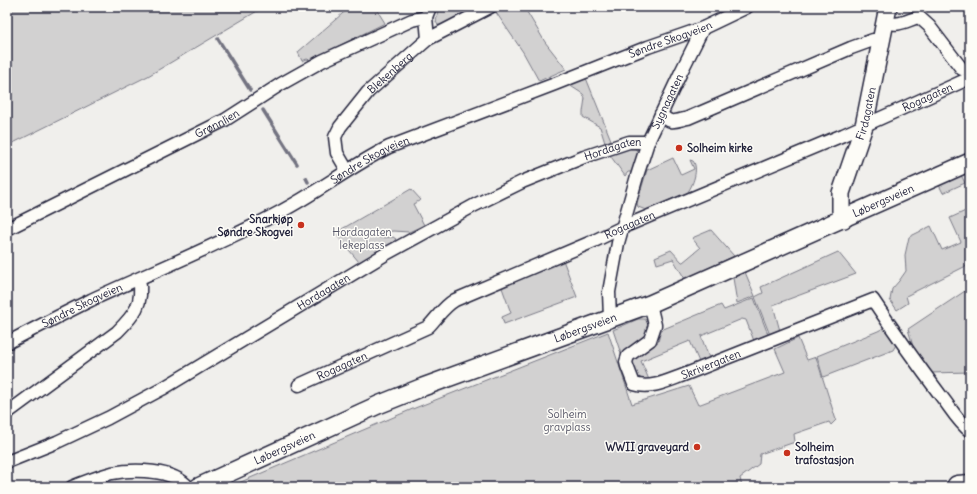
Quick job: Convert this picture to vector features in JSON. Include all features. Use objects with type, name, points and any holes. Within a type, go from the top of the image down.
[{"type":"highway","points":[[958,487],[970,486]]},
{"type":"street","name":"Blekenberg","points":[[347,170],[337,153],[335,137],[340,127],[368,92],[428,39],[490,7]]},
{"type":"street","name":"Søndre Skogveien","points":[[7,343],[91,300],[281,212],[325,186],[367,158],[390,147],[704,28],[747,7]]},
{"type":"street","points":[[914,7],[966,73]]},
{"type":"street","points":[[428,12],[428,39]]},
{"type":"street","name":"Grønnlien","points":[[7,229],[225,120],[281,84],[322,61],[428,12]]},
{"type":"street","points":[[887,15],[891,24],[900,24],[919,17],[924,21]]},
{"type":"street","name":"Firdagaten","points":[[844,219],[841,211],[841,193],[864,126],[887,15]]},
{"type":"street","name":"Sygnagaten","points":[[610,318],[609,292],[618,244],[636,179],[648,142],[704,28]]},
{"type":"street","points":[[661,114],[666,120],[672,122],[688,118],[851,48],[873,40],[881,41]]},
{"type":"street","name":"Rogagaten","points":[[299,385],[428,327],[438,317],[447,304],[455,300],[594,241],[623,227],[864,126],[966,73]]},
{"type":"street","name":"Hordagaten","points":[[7,462],[57,442],[100,422],[162,389],[384,255],[475,205],[522,182],[584,157],[629,142],[648,142]]},
{"type":"street","name":"Løbergsveien","points":[[198,487],[378,405],[437,381],[650,304],[970,162]]},
{"type":"street","points":[[7,414],[117,332],[128,321],[138,306],[140,300],[141,290],[139,279]]},
{"type":"street","name":"Skrivergaten","points":[[650,304],[655,324],[650,340],[628,356],[626,362],[634,384],[641,386],[650,386],[681,376],[873,300],[904,347],[966,427]]},
{"type":"street","points":[[72,487],[111,473],[132,471],[175,476],[184,481],[188,487]]},
{"type":"green space","points":[[7,7],[264,7],[148,76],[7,146]]},
{"type":"green space","points":[[350,7],[375,7],[385,23],[310,60],[307,59],[302,61],[298,52]]},
{"type":"green space","points":[[443,7],[451,7],[454,12],[463,7],[479,7],[443,26],[438,25],[436,22],[438,10]]},
{"type":"green space","points":[[505,7],[524,7],[545,42],[566,69],[539,81],[523,52],[495,11]]},
{"type":"green space","points":[[586,78],[611,140],[605,143],[600,127],[583,117],[585,98],[583,94],[569,85]]},
{"type":"green space","points":[[629,147],[636,149],[638,154],[632,172],[628,172],[625,176],[609,154]]},
{"type":"green space","points":[[673,158],[681,175],[694,169],[690,160],[695,164],[693,182],[687,193],[646,210],[638,207],[637,203],[647,170]]},
{"type":"green space","points":[[961,175],[965,183],[943,193],[939,185]]},
{"type":"green space","name":"Hordagaten lekeplass","points":[[411,189],[421,200],[413,204],[424,225],[409,232],[393,231],[379,233],[380,238],[393,237],[396,239],[392,243],[359,262],[335,233]]},
{"type":"green space","points":[[970,209],[970,266],[964,267],[906,296],[908,303],[897,310],[890,300],[892,289],[906,271],[905,255],[909,237],[931,226],[942,250],[961,242],[950,218]]},
{"type":"green space","points":[[711,230],[734,256],[685,279],[673,259],[657,264],[655,257],[671,250],[683,262],[700,248],[692,238]]},
{"type":"green space","points":[[838,252],[856,274],[773,305],[780,331],[770,335],[755,297],[763,293],[761,287]]},
{"type":"green space","points":[[563,260],[577,297],[504,324],[502,317],[511,313],[501,285]]},
{"type":"green space","points":[[745,272],[755,296],[737,303],[733,278]]},
{"type":"green space","points":[[970,289],[970,372],[930,373],[914,350],[908,329]]},
{"type":"green space","points":[[754,298],[769,337],[754,341],[746,320],[742,319],[701,336],[709,358],[699,362],[690,341],[641,361],[650,382],[640,378],[634,371],[631,363],[634,356],[658,342],[661,330],[721,305],[724,310]]},
{"type":"green space","points":[[638,319],[645,319],[649,325],[648,329],[645,335],[630,348],[623,360],[613,330]]},
{"type":"green space","points":[[887,326],[898,341],[893,350],[823,377],[817,356]]},
{"type":"green space","name":"Solheim gravplass","points":[[608,332],[632,404],[689,386],[698,405],[785,372],[775,349],[798,338],[807,360],[816,357],[836,420],[831,425],[829,422],[794,434],[795,442],[760,454],[759,464],[740,478],[742,487],[229,487],[415,408]]},
{"type":"waterway","points":[[218,39],[250,90]]},
{"type":"waterway","points":[[263,110],[297,164]]},
{"type":"waterway","points":[[306,178],[308,182]]},
{"type":"place","name":"Solheim kirke","points":[[679,148]]},
{"type":"place","name":"Snarkjøp Søndre Skogvei","points":[[301,225]]},
{"type":"place","name":"WWII graveyard","points":[[697,447]]},
{"type":"place","name":"Solheim trafostasjon","points":[[787,453]]}]
